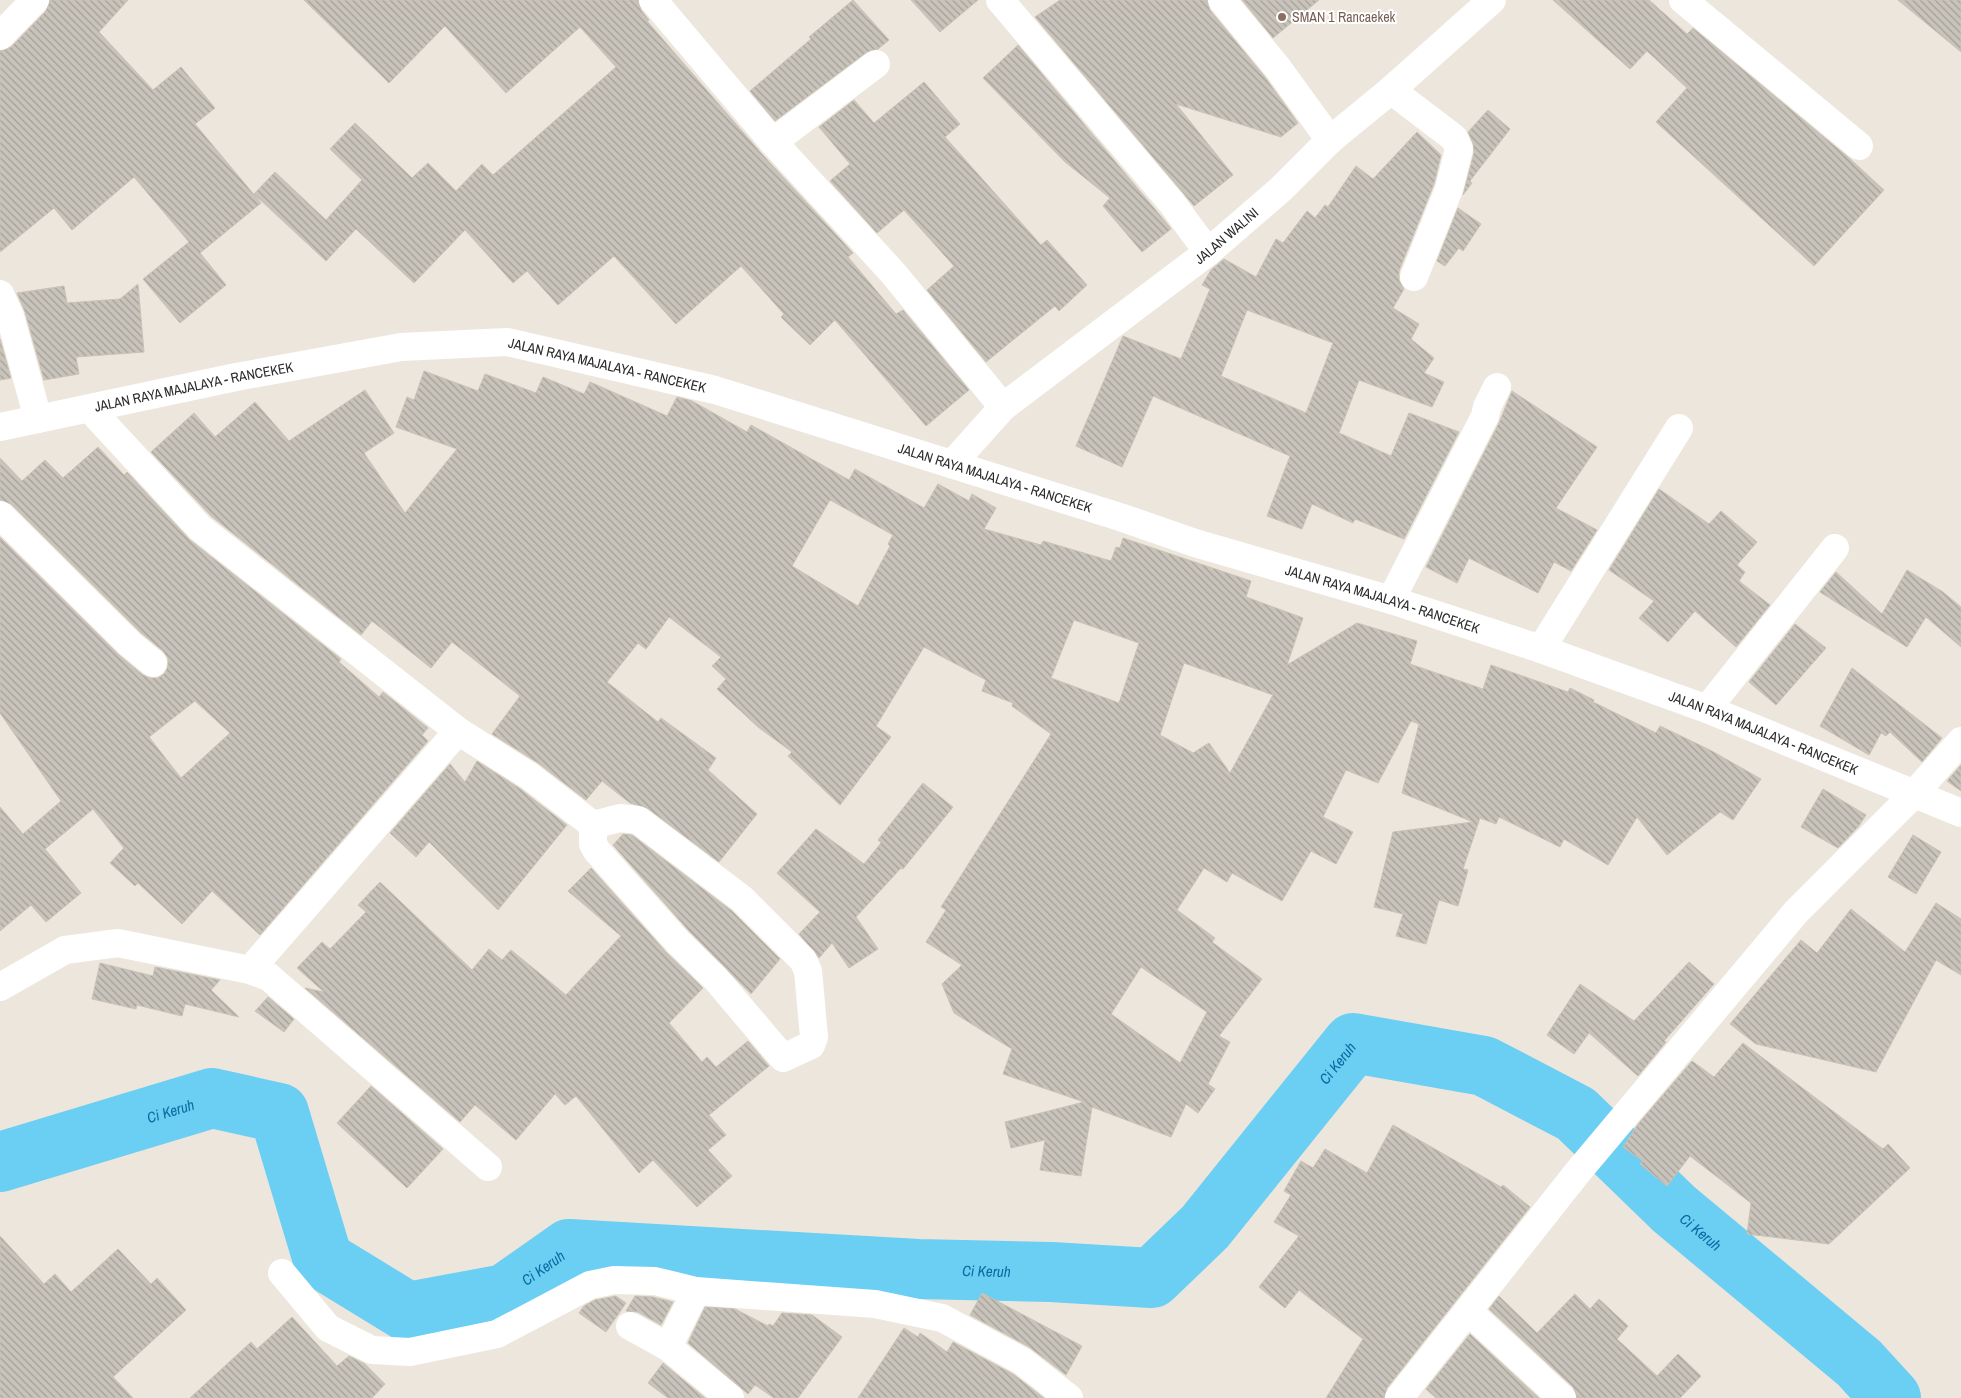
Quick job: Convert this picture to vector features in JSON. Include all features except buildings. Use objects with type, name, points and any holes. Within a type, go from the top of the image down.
[{"type":"street","points":[[0,36],[35,0]]},
{"type":"street","points":[[653,0],[773,142],[893,273],[1003,407]]},
{"type":"street","points":[[1000,0],[1171,202],[1208,252]]},
{"type":"street","points":[[1222,0],[1278,66],[1330,140]]},
{"type":"street","name":"JALAN WALINI","points":[[952,464],[1003,407],[1208,252],[1281,189],[1330,140],[1391,90],[1492,0]]},
{"type":"street","points":[[1683,0],[1859,146]]},
{"type":"street","points":[[773,142],[876,64]]},
{"type":"street","points":[[1391,90],[1454,138],[1458,149],[1449,189],[1414,277]]},
{"type":"street","points":[[0,294],[10,316],[38,420]]},
{"type":"street","name":"JALAN RAYA MAJALAYA - RANCEKEK","points":[[0,427],[236,378],[401,347],[507,342],[715,390],[1120,517],[1195,544],[1391,600],[1541,649],[1707,710],[1961,813]]},
{"type":"street","points":[[1391,600],[1485,416],[1487,407],[1497,387]]},
{"type":"street","points":[[90,409],[200,528],[458,731],[528,775],[593,825]]},
{"type":"street","points":[[1541,649],[1679,428]]},
{"type":"street","points":[[0,516],[130,644],[152,662]]},
{"type":"street","points":[[1707,710],[1835,548]]},
{"type":"street","points":[[250,970],[458,731]]},
{"type":"street","points":[[1399,1398],[1577,1173],[1796,912],[1914,794],[1961,742]]},
{"type":"street","points":[[620,818],[638,820],[749,905],[803,960],[808,971],[814,1037],[811,1045],[783,1058],[716,979],[678,942],[597,851],[593,844],[593,825],[620,818]]},
{"type":"street","points":[[0,987],[65,950],[118,943],[250,970],[269,977],[488,1167]]},
{"type":"street","points":[[282,1273],[328,1328],[372,1350],[410,1352],[497,1334],[590,1285],[614,1280],[655,1281],[696,1291],[875,1304],[942,1318],[1022,1362],[1069,1398]]},
{"type":"street","points":[[668,1347],[696,1291]]},
{"type":"street","points":[[1468,1311],[1562,1398]]},
{"type":"street","points":[[630,1326],[668,1347],[730,1398]]},
{"type":"waterway","name":"Ci Keruh","points":[[0,1162],[212,1098],[279,1113],[323,1260],[408,1312],[505,1294],[569,1249],[918,1269],[1051,1272],[1152,1278],[1205,1227],[1353,1043],[1484,1066],[1576,1114],[1674,1209],[1859,1363],[1891,1398]]},
{"type":"place","name":"SMAN 1 Rancaekek","points":[[1282,17]]}]
